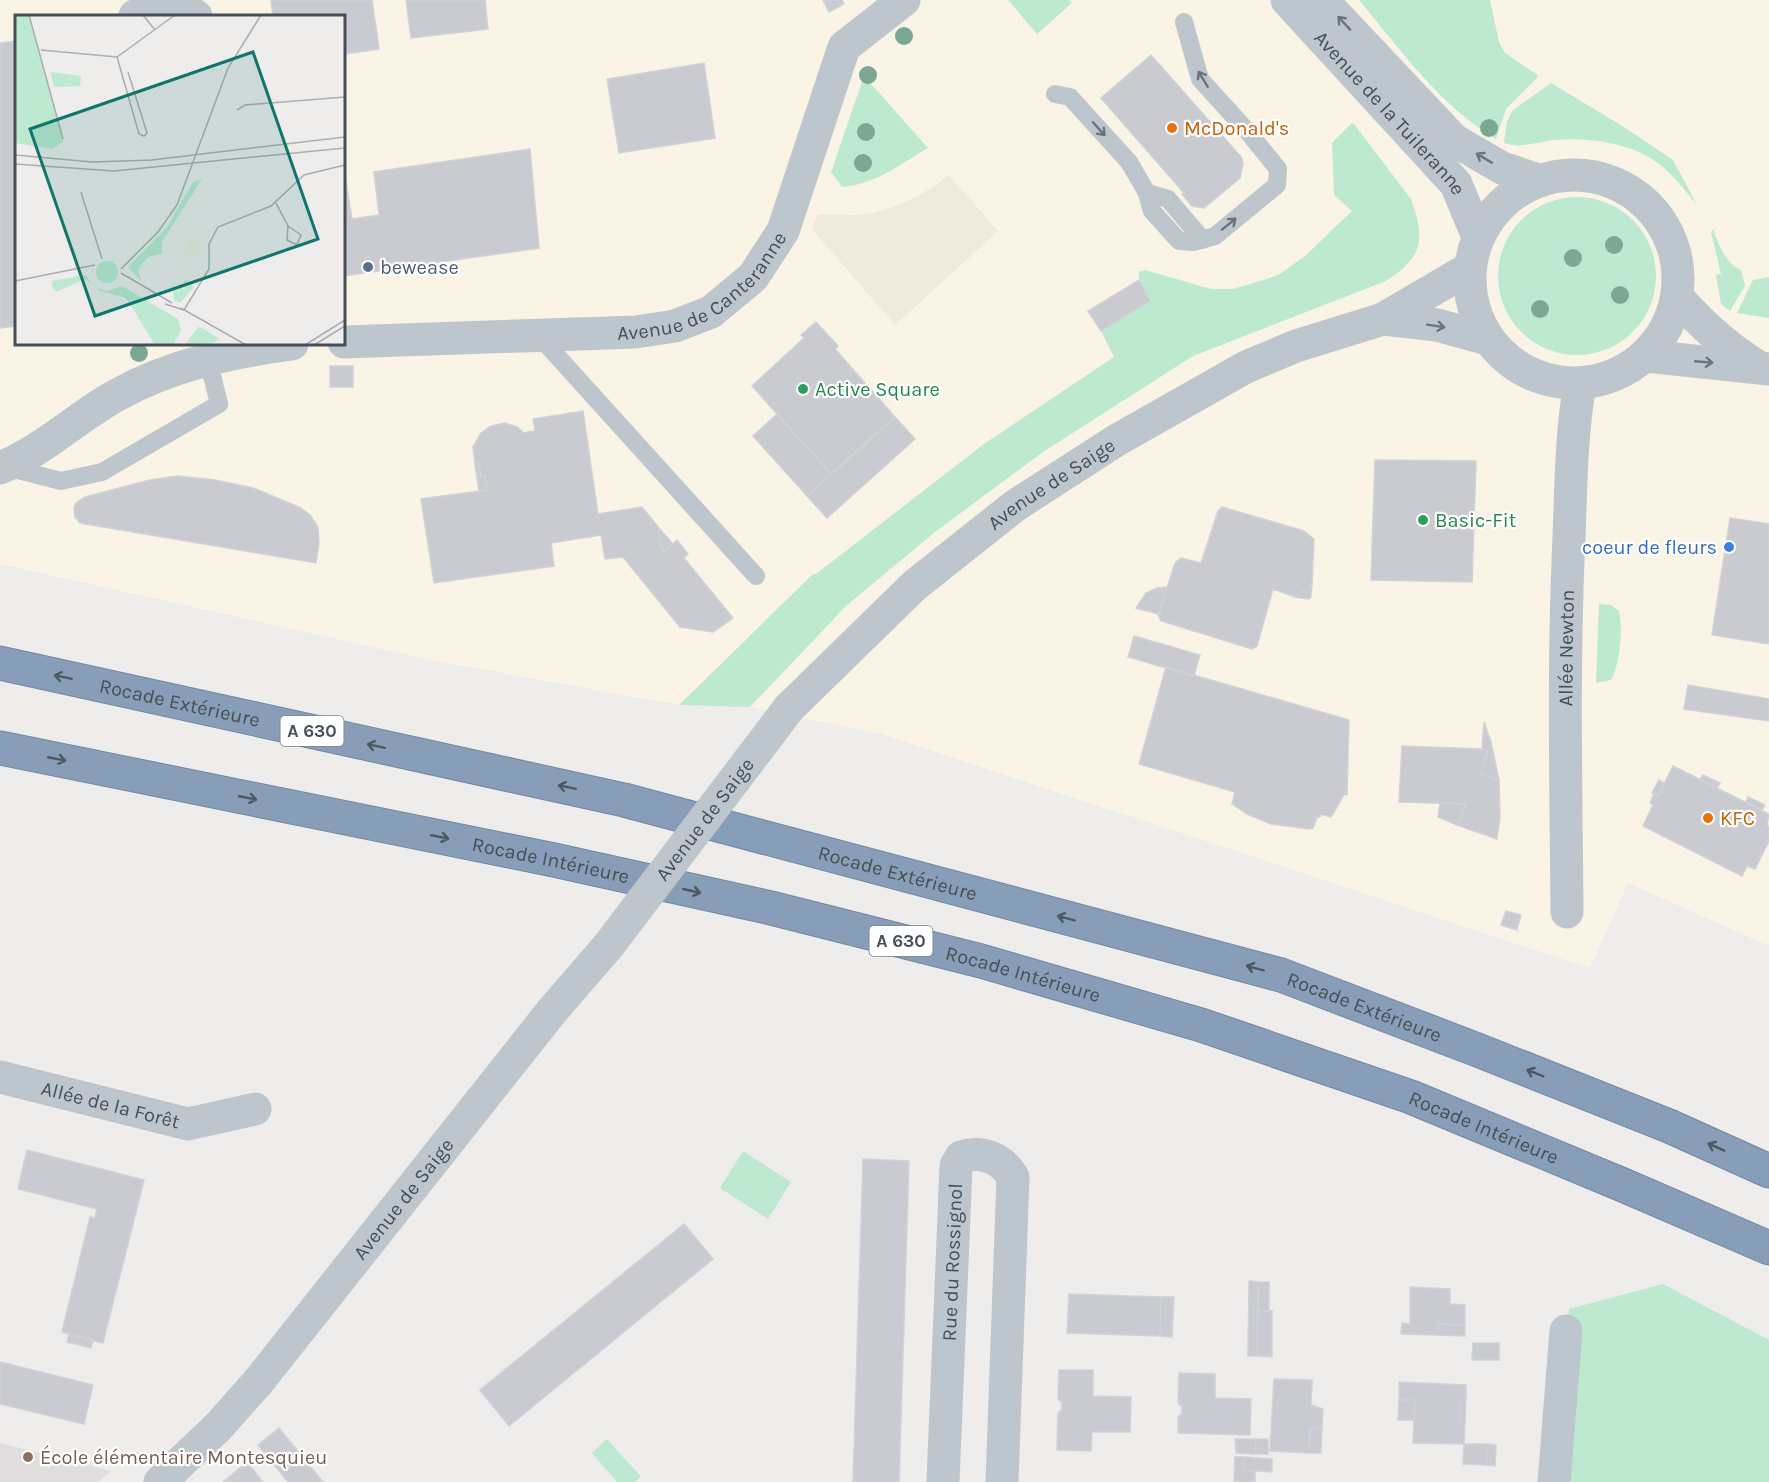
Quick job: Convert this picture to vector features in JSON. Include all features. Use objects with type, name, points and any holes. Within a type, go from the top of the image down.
[{"type":"highway","name":"Rocade Extérieure","points":[[0,663],[624,800],[1281,975],[1658,1122],[1769,1172]]},
{"type":"highway","name":"Rocade Intérieure","points":[[0,748],[554,860],[771,908],[981,962],[1201,1025],[1411,1097],[1769,1248]]},
{"type":"street","name":"Avenue de Canteranne","points":[[345,342],[636,333],[675,326],[711,312],[753,277],[783,231],[844,47],[904,0]]},
{"type":"street","name":"Avenue de la Tuileranne","points":[[1287,0],[1456,184],[1478,237]]},
{"type":"street","name":"Avenue de la Tuileranne","points":[[1322,0],[1454,140],[1502,168],[1538,180]]},
{"type":"street","points":[[137,15],[160,7],[177,8],[194,15]]},
{"type":"street","points":[[1569,174],[1600,177],[1629,189],[1653,209],[1671,235],[1679,266],[1678,298],[1668,328],[1646,356],[1615,376],[1580,384],[1545,379],[1513,364],[1488,339],[1478,321],[1471,301],[1470,268],[1478,237],[1492,213],[1513,193],[1538,180],[1569,174]]},
{"type":"street","name":"Avenue de Saige","points":[[160,1482],[218,1427],[258,1382],[552,1011],[609,945],[789,708],[915,585],[1016,505],[1117,440],[1246,367],[1296,346],[1383,319],[1470,268]]},
{"type":"street","points":[[1678,298],[1719,341],[1765,369]]},
{"type":"street","name":"Avenue de Saige","points":[[1383,319],[1437,325],[1488,339]]},
{"type":"street","points":[[2,467],[29,453],[117,395],[207,351],[284,345]]},
{"type":"street","points":[[1646,356],[1765,369]]},
{"type":"street","name":"Allée Newton","points":[[1567,912],[1565,710],[1567,577],[1572,446],[1580,384]]},
{"type":"street","name":"Allée de la Forêt","points":[[0,1077],[188,1124],[255,1109]]},
{"type":"street","name":"Rue du Rossignol","points":[[943,1482],[956,1166],[961,1157],[981,1154],[1006,1166],[1013,1177],[1002,1482]]},
{"type":"street","points":[[1554,1482],[1566,1331]]},
{"type":"lane","points":[[1055,94],[1070,97],[1129,162],[1147,193],[1152,211],[1179,241],[1193,242],[1215,236],[1277,185],[1278,169],[1200,79],[1184,22]]},
{"type":"lane","points":[[539,336],[756,576]]},
{"type":"lane","points":[[2,467],[61,481],[102,472],[219,404],[207,351]]},
{"type":"shaded area","points":[[0,0],[1769,0],[1769,946],[1628,883],[1590,968],[881,734],[750,707],[679,705],[426,659],[0,564]]},
{"type":"shaded area","name":"École élémentaire Montesquieu","points":[[0,1443],[111,1471],[98,1482],[0,1482]]},
{"type":"green space","points":[[1008,0],[1069,0],[1072,3],[1037,34]]},
{"type":"green space","points":[[1359,0],[1490,0],[1499,42],[1505,53],[1539,76],[1506,109],[1496,139],[1457,110],[1422,76]]},
{"type":"green space","points":[[864,76],[928,148],[877,178],[842,187],[831,172]]},
{"type":"green space","points":[[1551,83],[1673,160],[1697,205],[1665,169],[1642,153],[1630,148],[1578,139],[1523,145],[1504,143],[1507,121],[1513,110]]},
{"type":"green space","points":[[1352,123],[1411,199],[1419,226],[1419,237],[1418,246],[1408,264],[1386,281],[1193,356],[1043,452],[935,532],[847,605],[750,707],[679,705],[813,574],[816,574],[984,444],[1114,357],[1101,331],[1150,301],[1139,280],[1139,272],[1145,270],[1211,289],[1233,289],[1280,274],[1305,256],[1352,211],[1334,195],[1332,143]]},
{"type":"green space","points":[[1577,197],[1607,203],[1621,210],[1633,220],[1643,232],[1650,246],[1656,276],[1650,306],[1643,320],[1633,332],[1621,342],[1607,349],[1577,355],[1547,349],[1533,342],[1521,332],[1511,320],[1504,306],[1498,276],[1504,246],[1511,232],[1521,220],[1533,210],[1547,203]]},
{"type":"green space","points":[[1713,229],[1727,258],[1741,270],[1745,286],[1730,311],[1721,304],[1716,275],[1721,274],[1711,232]]},
{"type":"green space","points":[[1769,277],[1769,318],[1737,313],[1753,280]]},
{"type":"green space","points":[[1599,604],[1611,605],[1619,611],[1621,637],[1617,665],[1611,680],[1596,683]]},
{"type":"green space","points":[[743,1151],[791,1182],[768,1219],[720,1188]]},
{"type":"green space","points":[[1663,1284],[1769,1340],[1769,1482],[1554,1482],[1569,1309]]},
{"type":"green space","points":[[607,1439],[641,1477],[635,1482],[617,1482],[592,1453]]},
{"type":"sand","points":[[949,175],[998,231],[895,325],[812,229],[818,214],[851,215],[877,212],[927,191]]},
{"type":"building","points":[[271,0],[372,0],[379,49],[345,54],[345,15],[273,15]]},
{"type":"building","points":[[406,0],[485,0],[488,29],[411,38]]},
{"type":"building","points":[[823,0],[842,0],[844,4],[829,12]]},
{"type":"building","points":[[15,41],[15,326],[0,328],[0,43]]},
{"type":"building","name":"McDonald's","points":[[1151,55],[1242,158],[1240,178],[1204,208],[1192,206],[1182,194],[1184,193],[1101,98]]},
{"type":"building","points":[[704,63],[715,138],[619,153],[607,79]]},
{"type":"building","points":[[530,149],[539,248],[345,276],[345,176],[352,219],[379,215],[374,172]]},
{"type":"building","points":[[1139,280],[1150,301],[1101,331],[1088,311]]},
{"type":"building","points":[[816,322],[838,346],[835,349],[895,417],[831,474],[752,386],[804,338],[801,335]]},
{"type":"building","points":[[330,366],[353,366],[353,387],[330,387]]},
{"type":"building","points":[[583,411],[598,514],[642,507],[659,528],[660,545],[665,551],[677,540],[688,554],[684,558],[733,618],[713,632],[680,627],[623,557],[605,559],[601,535],[551,543],[554,566],[434,583],[421,499],[487,490],[485,476],[481,476],[479,463],[475,464],[473,447],[481,433],[491,426],[505,423],[517,427],[524,433],[535,431],[533,419]]},
{"type":"building","points":[[777,414],[831,474],[807,496],[753,436]]},
{"type":"building","points":[[895,417],[915,439],[827,518],[807,496]]},
{"type":"building","name":"Basic-Fit","points":[[1375,460],[1476,461],[1472,582],[1371,580]]},
{"type":"building","points":[[479,463],[481,476],[485,476],[487,490],[479,491],[475,464]]},
{"type":"building","points":[[177,476],[215,480],[253,488],[301,508],[310,515],[318,527],[319,543],[316,563],[80,523],[75,517],[76,503],[85,497],[150,480]]},
{"type":"building","points":[[1222,507],[1304,531],[1314,539],[1312,584],[1295,597],[1273,589],[1257,646],[1252,649],[1161,621],[1158,615],[1175,563],[1181,558],[1201,563],[1218,511]]},
{"type":"building","points":[[1730,518],[1769,524],[1769,644],[1712,635]]},
{"type":"building","points":[[659,528],[673,544],[665,551],[660,545]]},
{"type":"building","points":[[1312,584],[1309,599],[1295,597]]},
{"type":"building","points":[[1167,587],[1159,614],[1136,608],[1146,593]]},
{"type":"building","points":[[1134,636],[1200,655],[1194,676],[1128,657]]},
{"type":"building","points":[[1166,667],[1349,720],[1347,794],[1345,793],[1331,817],[1321,814],[1317,817],[1313,828],[1309,829],[1271,824],[1247,814],[1232,804],[1235,792],[1139,764]]},
{"type":"building","points":[[1688,685],[1769,699],[1769,721],[1684,709]]},
{"type":"building","points":[[1484,722],[1499,780],[1480,774],[1488,751],[1482,749]]},
{"type":"building","points":[[1402,746],[1488,751],[1480,774],[1499,780],[1500,817],[1497,839],[1457,825],[1466,804],[1399,802]]},
{"type":"building","name":"KFC","points":[[1673,766],[1769,814],[1767,825],[1769,826],[1769,841],[1755,869],[1747,866],[1742,876],[1643,826],[1653,805],[1650,803],[1654,793],[1658,796]]},
{"type":"building","points":[[1703,775],[1720,783],[1717,788],[1700,780]]},
{"type":"building","points":[[1659,780],[1664,783],[1658,796],[1652,793]]},
{"type":"building","points":[[1748,797],[1765,805],[1762,810],[1746,802]]},
{"type":"building","points":[[1440,803],[1466,804],[1457,825],[1438,817]]},
{"type":"building","points":[[1506,911],[1521,915],[1517,930],[1501,925]]},
{"type":"building","points":[[27,1150],[144,1180],[103,1343],[62,1332],[90,1217],[95,1218],[97,1209],[18,1189]]},
{"type":"building","points":[[863,1159],[909,1161],[899,1482],[853,1482]]},
{"type":"building","points":[[684,1224],[713,1259],[509,1426],[480,1390]]},
{"type":"building","points":[[1249,1281],[1258,1282],[1257,1356],[1248,1356]]},
{"type":"building","points":[[1258,1282],[1269,1282],[1269,1311],[1258,1311]]},
{"type":"building","points":[[1410,1287],[1450,1289],[1450,1304],[1465,1305],[1465,1325],[1438,1324],[1438,1335],[1401,1334],[1402,1323],[1410,1324]]},
{"type":"building","points":[[1069,1294],[1161,1297],[1160,1336],[1067,1333]]},
{"type":"building","points":[[1161,1297],[1174,1297],[1172,1337],[1160,1336]]},
{"type":"building","points":[[1258,1311],[1272,1311],[1272,1357],[1257,1356]]},
{"type":"building","points":[[1438,1324],[1465,1325],[1465,1336],[1438,1335]]},
{"type":"building","points":[[69,1334],[93,1340],[91,1348],[67,1342]]},
{"type":"building","points":[[1473,1343],[1499,1343],[1499,1360],[1472,1360]]},
{"type":"building","points":[[0,1362],[93,1385],[84,1424],[0,1404]]},
{"type":"building","points":[[1059,1370],[1093,1370],[1093,1396],[1131,1397],[1130,1432],[1092,1432],[1091,1451],[1057,1450],[1058,1413],[1062,1409],[1062,1403],[1058,1399]]},
{"type":"building","points":[[1179,1373],[1215,1374],[1215,1398],[1251,1399],[1250,1435],[1178,1433],[1178,1417],[1182,1413],[1182,1407],[1178,1403]]},
{"type":"building","points":[[1274,1379],[1312,1380],[1311,1405],[1323,1409],[1322,1427],[1310,1430],[1309,1453],[1270,1451]]},
{"type":"building","points":[[1399,1382],[1466,1385],[1466,1400],[1460,1400],[1460,1420],[1465,1421],[1464,1444],[1413,1443],[1415,1400],[1399,1400]]},
{"type":"building","points":[[1399,1400],[1415,1400],[1414,1420],[1398,1420]]},
{"type":"building","points":[[1460,1400],[1466,1400],[1465,1421],[1460,1420]]},
{"type":"building","points":[[1322,1427],[1321,1453],[1309,1453],[1310,1430]]},
{"type":"building","points":[[279,1428],[323,1482],[288,1482],[258,1445]]},
{"type":"building","points":[[1235,1439],[1256,1439],[1255,1454],[1236,1453]]},
{"type":"building","points":[[1256,1439],[1268,1439],[1268,1454],[1255,1454]]},
{"type":"building","points":[[1464,1444],[1488,1444],[1486,1465],[1463,1464]]},
{"type":"building","points":[[1488,1444],[1496,1445],[1495,1466],[1486,1465]]},
{"type":"building","points":[[1235,1457],[1244,1457],[1243,1470],[1255,1471],[1255,1482],[1234,1482]]},
{"type":"building","points":[[1244,1457],[1272,1459],[1272,1472],[1243,1470]]},
{"type":"building","points":[[247,1462],[263,1482],[223,1482]]},
{"type":"place","name":"McDonald's","points":[[1172,128]]},
{"type":"place","name":"bewease","points":[[368,267]]},
{"type":"place","name":"Active Square","points":[[803,389]]},
{"type":"place","name":"Basic-Fit","points":[[1423,520]]},
{"type":"place","name":"coeur de fleurs","points":[[1729,547]]},
{"type":"place","name":"KFC","points":[[1708,818]]},
{"type":"place","name":"École élémentaire Montesquieu","points":[[28,1457]]}]
